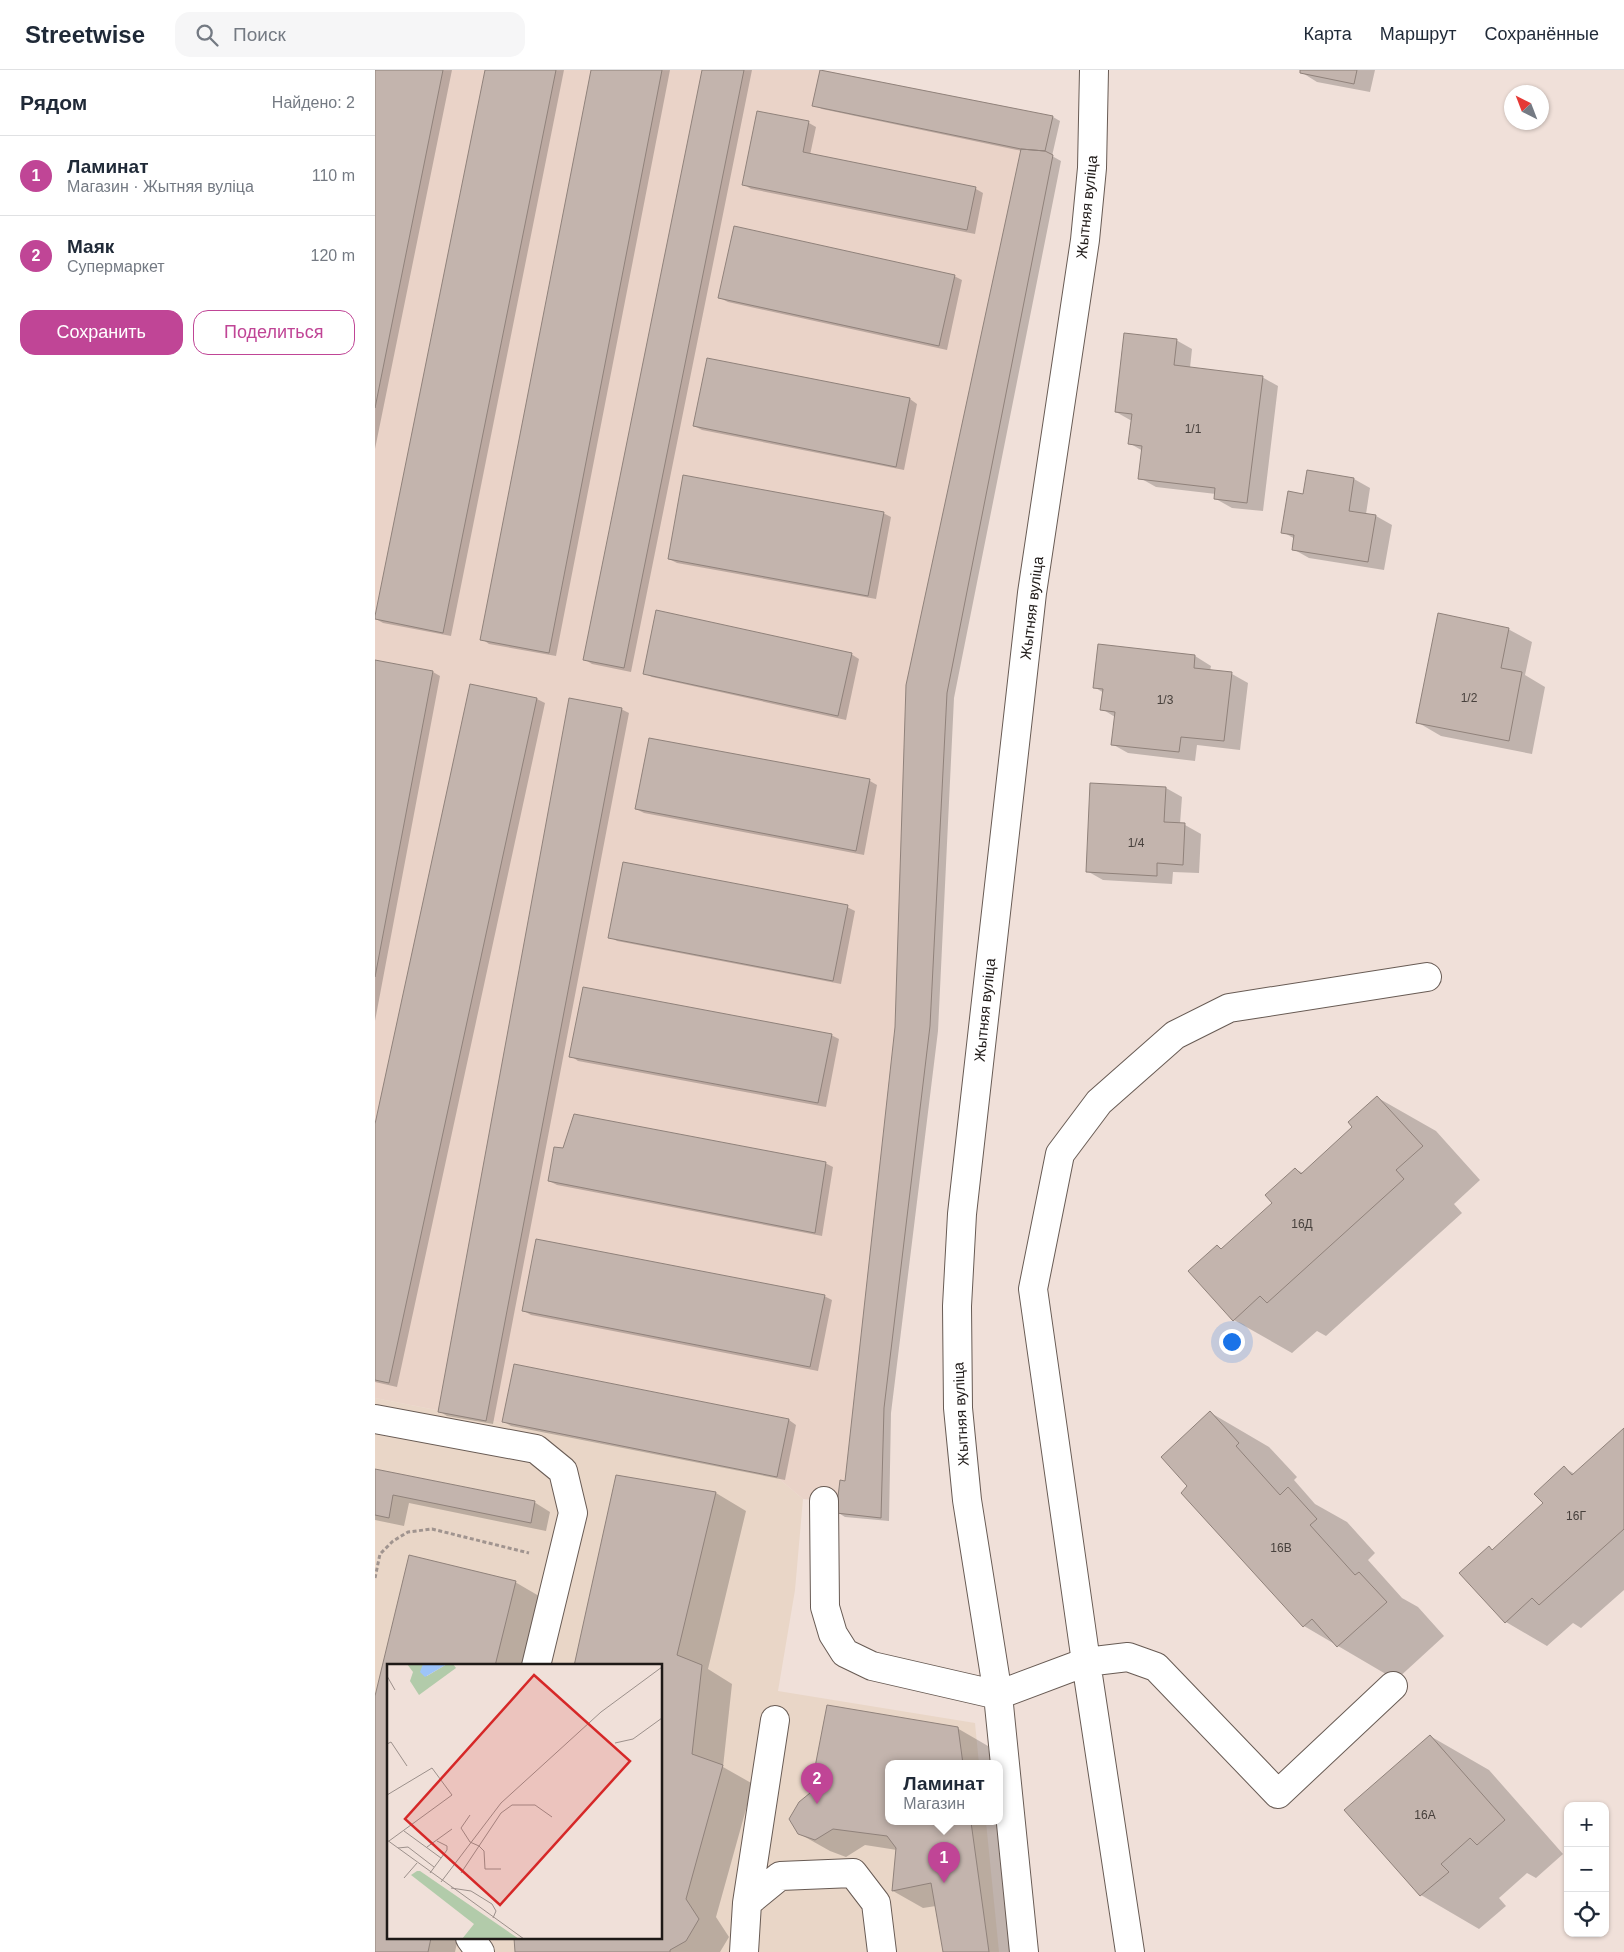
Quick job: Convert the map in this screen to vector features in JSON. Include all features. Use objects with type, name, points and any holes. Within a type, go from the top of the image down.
[{"type":"street","name":"Жытняя вуліца","points":[[1024,1952],[998,1695],[967,1500],[958,1408],[957,1306],[962,1214],[1033,593],[1085,240],[1092,168],[1094,70]]},
{"type":"street","points":[[1131,1952],[1086,1662],[1033,1289],[1060,1154],[1099,1102],[1175,1035],[1229,1008],[1427,977]]},
{"type":"street","points":[[375,1419],[535,1449],[563,1471],[573,1513],[536,1664]]},
{"type":"street","points":[[824,1501],[825,1607],[833,1634],[845,1653],[872,1666],[998,1695],[1086,1662],[1128,1657],[1156,1666],[1278,1794],[1393,1686]]},
{"type":"street","points":[[744,1952],[747,1903],[775,1720]]},
{"type":"street","points":[[747,1903],[779,1876],[853,1873],[876,1903],[882,1952]]},
{"type":"street","points":[[471,1940],[480,1952]]},
{"type":"path","points":[[375,1578],[380,1554],[393,1541],[408,1532],[432,1529],[561,1561]]},
{"type":"shaded area","points":[[375,70],[822,70],[1053,116],[1045,151],[1053,155],[947,693],[930,1026],[884,1408],[881,1518],[836,1513],[824,1501],[803,1499],[777,1477],[375,1398]]},
{"type":"shaded area","points":[[375,1398],[777,1477],[803,1499],[795,1590],[778,1691],[975,1723],[979,1760],[885,1760],[885,1825],[986,1825],[999,1952],[375,1952]]},
{"type":"building","points":[[375,70],[443,70],[375,408]]},
{"type":"building","points":[[485,70],[556,70],[443,633],[375,619],[375,616]]},
{"type":"building","points":[[591,70],[662,70],[549,653],[480,640]]},
{"type":"building","points":[[702,70],[744,70],[624,668],[583,660]]},
{"type":"building","points":[[820,70],[1053,116],[1045,151],[1021,149],[812,106]]},
{"type":"building","points":[[1300,70],[1357,70],[1354,84],[1300,73]]},
{"type":"building","points":[[757,111],[809,121],[803,152],[976,187],[967,230],[742,185]]},
{"type":"building","points":[[1021,149],[1045,151],[1053,155],[947,693],[930,1026],[884,1408],[881,1518],[836,1513],[840,1480],[845,1481],[895,1027],[906,685]]},
{"type":"building","points":[[734,226],[955,275],[939,346],[718,298]]},
{"type":"building","points":[[1124,333],[1177,339],[1174,365],[1263,376],[1247,503],[1214,499],[1215,488],[1138,479],[1142,446],[1128,444],[1132,414],[1115,412]]},
{"type":"building","points":[[707,358],[910,398],[896,467],[693,426]]},
{"type":"building","points":[[1307,470],[1354,478],[1349,511],[1376,515],[1368,562],[1292,550],[1294,535],[1281,533],[1288,491],[1303,494]]},
{"type":"building","points":[[683,475],[884,512],[868,596],[668,559]]},
{"type":"building","points":[[656,610],[852,653],[838,716],[643,674]]},
{"type":"building","points":[[1438,613],[1509,628],[1501,668],[1522,672],[1509,741],[1416,723]]},
{"type":"building","points":[[1098,644],[1195,655],[1194,668],[1232,672],[1224,741],[1181,737],[1179,752],[1111,745],[1115,712],[1100,710],[1103,689],[1093,688]]},
{"type":"building","points":[[375,660],[433,671],[375,977]]},
{"type":"building","points":[[470,684],[537,698],[389,1383],[375,1380],[375,1124]]},
{"type":"building","points":[[569,698],[622,708],[486,1421],[438,1412]]},
{"type":"building","points":[[649,738],[870,779],[856,851],[635,809]]},
{"type":"building","points":[[1090,783],[1166,787],[1164,822],[1185,823],[1183,865],[1157,863],[1157,876],[1086,872]]},
{"type":"building","points":[[623,862],[848,905],[833,981],[608,938]]},
{"type":"building","points":[[583,987],[832,1034],[818,1103],[569,1057]]},
{"type":"building","points":[[1377,1096],[1423,1146],[1396,1170],[1404,1179],[1267,1303],[1260,1296],[1233,1321],[1188,1271],[1217,1245],[1221,1249],[1272,1203],[1265,1195],[1295,1168],[1301,1174],[1352,1127],[1348,1122]]},
{"type":"building","points":[[574,1114],[826,1162],[815,1233],[548,1181],[554,1147],[563,1148]]},
{"type":"building","points":[[536,1239],[825,1295],[810,1367],[522,1311]]},
{"type":"building","points":[[514,1364],[789,1419],[777,1477],[502,1422]]},
{"type":"building","points":[[1210,1411],[1239,1443],[1236,1446],[1280,1495],[1288,1487],[1317,1519],[1310,1525],[1355,1575],[1359,1572],[1387,1602],[1337,1647],[1312,1619],[1303,1627],[1181,1493],[1187,1486],[1161,1457]]},
{"type":"building","points":[[1624,1428],[1624,1529],[1539,1605],[1532,1598],[1505,1623],[1459,1573],[1489,1546],[1492,1550],[1543,1503],[1534,1494],[1564,1466],[1572,1475]]},
{"type":"building","points":[[375,1469],[535,1501],[531,1523],[393,1495],[389,1518],[375,1515]]},
{"type":"building","points":[[616,1475],[716,1492],[677,1655],[702,1665],[692,1754],[723,1765],[686,1899],[699,1919],[686,1941],[670,1950],[670,1952],[515,1952],[514,1940],[663,1940],[663,1664],[574,1664]]},
{"type":"building","points":[[409,1555],[516,1581],[495,1664],[387,1664],[387,1940],[431,1940],[428,1952],[375,1952],[375,1696]]},
{"type":"building","points":[[827,1705],[958,1727],[962,1760],[885,1760],[885,1825],[971,1825],[989,1952],[943,1952],[931,1883],[892,1891],[896,1848],[887,1836],[833,1829],[815,1840],[798,1834],[789,1819],[799,1802],[810,1793]]},
{"type":"building","points":[[1430,1735],[1505,1820],[1477,1845],[1470,1838],[1441,1864],[1449,1872],[1420,1896],[1344,1810]]},
{"type":"place","name":"Маяк","points":[[817,1804]]},
{"type":"place","name":"Ламинат","points":[[944,1883]]}]
